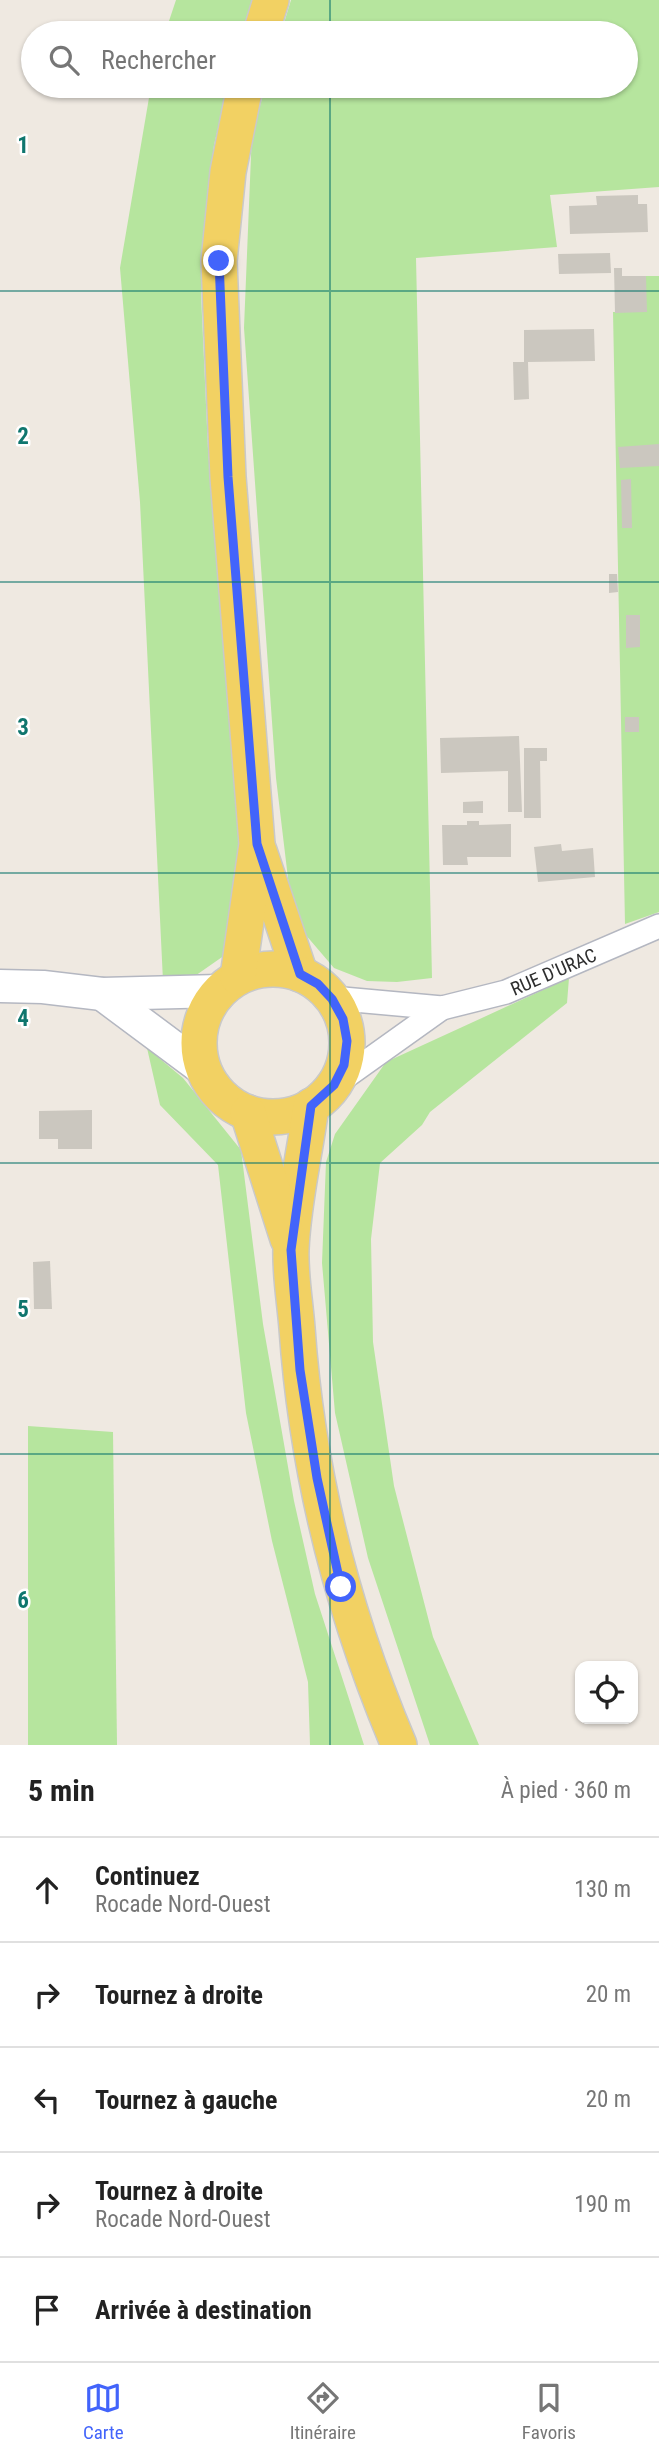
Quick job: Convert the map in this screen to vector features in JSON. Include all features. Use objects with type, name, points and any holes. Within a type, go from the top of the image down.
[{"type":"main road","points":[[265,21],[271,0]]},
{"type":"main road","points":[[243,98],[228,172],[220,288],[228,477],[257,844],[300,974]]},
{"type":"main road","points":[[229,984],[257,844]]},
{"type":"main road","points":[[279,969],[300,974],[318,984],[332,999],[343,1019],[347,1041],[344,1065],[322,1096],[291,1115],[270,1117],[248,1113],[229,1103],[214,1089],[204,1070],[199,1050],[200,1028],[207,1009],[229,984],[258,970],[279,969]]},
{"type":"main road","points":[[291,1250],[322,1096]]},
{"type":"main road","points":[[248,1113],[291,1250],[300,1370],[317,1478],[341,1587],[374,1686],[399,1745]]},
{"type":"street","name":"RUE D'URAC","points":[[332,999],[442,1008],[506,992],[659,926]]},
{"type":"street","points":[[0,986],[43,987],[102,994],[229,984]]},
{"type":"street","points":[[102,994],[204,1070]]},
{"type":"street","name":"RUE D'URAC","points":[[322,1096],[442,1008]]},
{"type":"green space","points":[[176,0],[253,0],[245,21],[169,21]]},
{"type":"green space","points":[[291,0],[659,0],[659,187],[550,195],[557,247],[416,258],[432,978],[397,982],[367,981],[334,968],[293,920],[276,778],[244,328],[252,131],[262,98],[638,98],[638,21],[285,21]]},
{"type":"green space","points":[[149,98],[225,98],[214,145],[201,294],[208,449],[240,838],[225,955],[192,978],[163,981],[140,502],[120,268]]},
{"type":"green space","points":[[646,276],[659,276],[659,912],[625,924],[613,312],[646,312]]},
{"type":"green space","points":[[569,978],[567,1003],[430,1112],[422,1125],[380,1163],[371,1239],[373,1342],[394,1486],[433,1637],[479,1745],[430,1745],[368,1558],[335,1413],[322,1263],[326,1162],[335,1134],[386,1062]]},
{"type":"green space","points":[[147,1048],[183,1078],[241,1150],[263,1324],[294,1501],[315,1594],[364,1745],[310,1745],[308,1682],[272,1541],[246,1413],[218,1165],[160,1105]]},
{"type":"green space","points":[[28,1426],[113,1432],[117,1745],[28,1745]]},
{"type":"building","points":[[638,195],[638,204],[647,204],[648,232],[570,234],[569,206],[597,205],[596,196]]},
{"type":"building","points":[[610,253],[611,273],[559,274],[558,254]]},
{"type":"building","points":[[614,268],[622,268],[622,276],[646,276],[647,312],[615,313]]},
{"type":"building","points":[[594,329],[595,361],[528,362],[529,399],[514,400],[513,362],[524,362],[524,330]]},
{"type":"building","points":[[659,444],[659,466],[620,468],[618,447]]},
{"type":"building","points":[[631,479],[632,528],[622,528],[621,480]]},
{"type":"building","points":[[609,574],[617,574],[618,592],[609,593]]},
{"type":"building","points":[[626,615],[640,615],[640,647],[626,648]]},
{"type":"building","points":[[625,717],[639,717],[639,732],[625,732]]},
{"type":"building","points":[[519,736],[522,812],[508,812],[508,771],[441,773],[440,738]]},
{"type":"building","points":[[524,748],[547,748],[547,761],[540,761],[541,818],[524,818]]},
{"type":"building","points":[[483,801],[483,813],[463,813],[463,802]]},
{"type":"building","points":[[467,821],[479,821],[479,825],[511,824],[511,857],[467,857],[468,865],[443,865],[442,825],[467,825]]},
{"type":"building","points":[[561,844],[562,851],[593,848],[595,877],[538,882],[534,847]]},
{"type":"building","points":[[92,1110],[92,1149],[58,1149],[58,1139],[39,1139],[39,1111]]},
{"type":"building","points":[[50,1261],[52,1309],[34,1309],[33,1262]]},
{"type":"route","points":[[219,261],[221,369],[228,477],[257,844],[300,974],[318,984],[332,999],[343,1019],[347,1041],[344,1065],[334,1085],[311,1106],[291,1250],[300,1370],[317,1478],[341,1587]]}]
